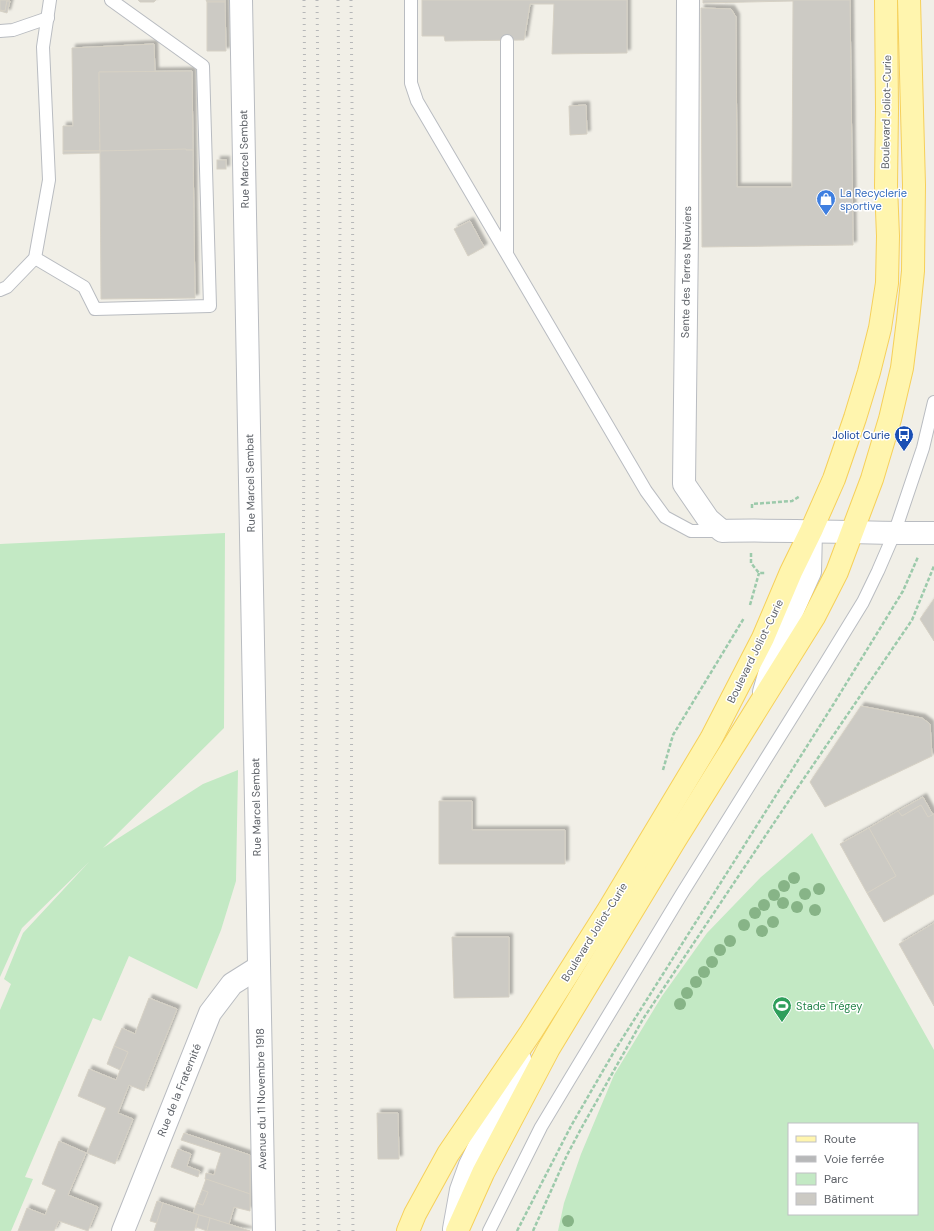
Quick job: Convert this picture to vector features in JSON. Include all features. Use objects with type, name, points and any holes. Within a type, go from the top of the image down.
[{"type":"main road","name":"Boulevard Joliot-Curie","points":[[408,1231],[425,1194],[448,1154],[532,1032],[609,909],[711,739],[763,638],[791,572],[812,530],[834,479],[866,380],[880,328],[886,283],[888,236],[886,186],[886,0]]},
{"type":"main road","name":"Boulevard Joliot-Curie","points":[[457,1231],[483,1173],[549,1048],[675,840],[814,618],[837,572],[872,479],[890,419],[902,368],[913,271],[914,185],[909,0]]},
{"type":"street","name":"Rue Marcel Sembat","points":[[241,0],[258,967]]},
{"type":"street","name":"Sente des Terres Neuviers","points":[[688,0],[684,484],[708,519],[722,531]]},
{"type":"street","points":[[722,531],[812,530],[894,534],[931,533]]},
{"type":"street","points":[[760,705],[778,643],[810,572],[812,530]]},
{"type":"street","name":"Rue de la Fraternité","points":[[123,1231],[210,1013],[232,984],[258,967]]},
{"type":"street","name":"Avenue du 11 Novembre 1918","points":[[258,967],[264,1231]]},
{"type":"street","points":[[454,1231],[461,1190],[470,1165],[498,1108],[532,1032]]},
{"type":"lane","points":[[0,290],[7,287],[35,258],[49,180],[43,47],[50,0]]},
{"type":"lane","points":[[35,258],[84,287],[95,309],[210,306],[203,66],[111,0]]},
{"type":"lane","points":[[412,0],[411,84],[417,100],[646,491],[665,517],[691,531],[722,531]]},
{"type":"lane","points":[[0,31],[13,30],[48,18]]},
{"type":"lane","points":[[507,40],[507,254]]},
{"type":"lane","points":[[489,1231],[542,1127],[568,1082],[681,895],[862,602],[878,571],[894,534],[922,448],[934,402]]},
{"type":"path","points":[[517,1231],[571,1126],[615,1050],[834,705],[913,571],[931,533]]},
{"type":"path","points":[[533,1231],[574,1141],[643,1019],[912,620],[934,566]]},
{"type":"path","points":[[749,606],[759,573]]},
{"type":"path","points":[[661,776],[673,735],[747,612]]},
{"type":"green space","points":[[225,533],[224,728],[103,848],[203,784],[238,770],[236,881],[221,930],[197,989],[129,956],[101,1021],[93,1018],[25,1177],[33,1179],[11,1231],[0,1231],[0,1010],[11,984],[4,979],[23,933],[89,862],[22,928],[0,977],[0,544]]},
{"type":"green space","name":"Stade Trégey","points":[[812,833],[934,1050],[934,1231],[558,1231],[564,1203],[581,1154],[614,1075],[662,996],[707,933],[761,877]]},
{"type":"building","points":[[0,0],[7,0],[5,11],[0,10]]},
{"type":"building","points":[[138,0],[156,0],[154,2],[140,2]]},
{"type":"building","points":[[206,0],[225,0],[225,2],[207,2]]},
{"type":"building","points":[[422,0],[627,0],[627,53],[552,54],[554,4],[530,4],[524,40],[445,41],[444,36],[422,36]]},
{"type":"building","points":[[703,0],[850,0],[853,245],[702,247],[701,8],[731,9],[736,17],[737,187],[792,187],[793,1],[703,3]]},
{"type":"building","points":[[7,1],[10,1],[7,13],[0,11],[5,11]]},
{"type":"building","points":[[207,2],[225,2],[226,51],[207,51]]},
{"type":"building","points":[[154,44],[155,72],[99,72],[100,151],[63,151],[63,126],[73,126],[72,48]]},
{"type":"building","points":[[192,71],[193,150],[100,151],[99,72]]},
{"type":"building","points":[[586,105],[587,134],[570,135],[569,106]]},
{"type":"building","points":[[193,150],[195,298],[101,299],[100,151]]},
{"type":"building","points":[[63,151],[100,151],[100,153],[63,154]]},
{"type":"building","points":[[217,160],[226,160],[226,169],[217,169]]},
{"type":"building","points":[[470,221],[484,247],[468,256],[454,229]]},
{"type":"building","points":[[934,599],[934,641],[920,619]]},
{"type":"building","points":[[861,706],[922,718],[930,724],[932,756],[825,807],[810,782]]},
{"type":"building","points":[[923,797],[933,815],[928,817],[921,805],[902,816],[898,811]]},
{"type":"building","points":[[439,801],[472,801],[472,830],[565,830],[565,864],[439,864]]},
{"type":"building","points":[[921,805],[928,817],[934,814],[934,894],[884,922],[867,893],[896,876],[869,828],[898,811],[902,816]]},
{"type":"building","points":[[869,828],[896,876],[867,893],[840,844]]},
{"type":"building","points":[[934,923],[934,1006],[899,944]]},
{"type":"building","points":[[452,937],[509,937],[509,997],[454,998]]},
{"type":"building","points":[[149,998],[177,1009],[144,1091],[129,1085],[118,1113],[133,1119],[115,1164],[87,1153],[106,1108],[78,1096],[89,1069],[116,1080],[128,1052],[114,1046],[122,1028],[135,1034]]},
{"type":"building","points":[[114,1046],[128,1052],[120,1070],[107,1064]]},
{"type":"building","points":[[377,1113],[398,1113],[399,1159],[378,1159]]},
{"type":"building","points":[[184,1133],[250,1155],[250,1194],[205,1179],[206,1173],[214,1175],[221,1153],[181,1140]]},
{"type":"building","points":[[59,1141],[86,1153],[68,1195],[98,1207],[88,1231],[59,1221],[54,1231],[18,1231],[27,1208],[45,1215],[56,1190],[42,1184]]},
{"type":"building","points":[[178,1149],[191,1154],[187,1166],[200,1171],[198,1177],[171,1167]]},
{"type":"building","points":[[206,1179],[250,1194],[250,1211],[234,1207],[229,1224],[193,1213],[197,1203],[203,1205],[208,1192],[202,1190]]},
{"type":"building","points":[[202,1190],[208,1192],[203,1205],[197,1203]]},
{"type":"building","points":[[157,1201],[163,1203],[157,1223],[150,1221]]},
{"type":"building","points":[[163,1203],[199,1215],[194,1231],[154,1231]]},
{"type":"building","points":[[199,1215],[210,1218],[207,1231],[196,1227]]},
{"type":"building","points":[[210,1218],[229,1224],[250,1231],[207,1231]]},
{"type":"railway","points":[[304,0],[305,230],[302,845],[304,1231]]},
{"type":"railway","points":[[317,0],[318,264],[316,1034],[318,1231]]},
{"type":"railway","points":[[338,0],[340,223],[335,1071],[339,1231]]},
{"type":"railway","points":[[351,0],[353,308],[351,923],[353,1231]]},
{"type":"place","name":"La Recyclerie sportive","points":[[826,216]]},
{"type":"place","name":"Joliot Curie","points":[[904,452]]},
{"type":"place","name":"Stade Trégey","points":[[782,1023]]}]
